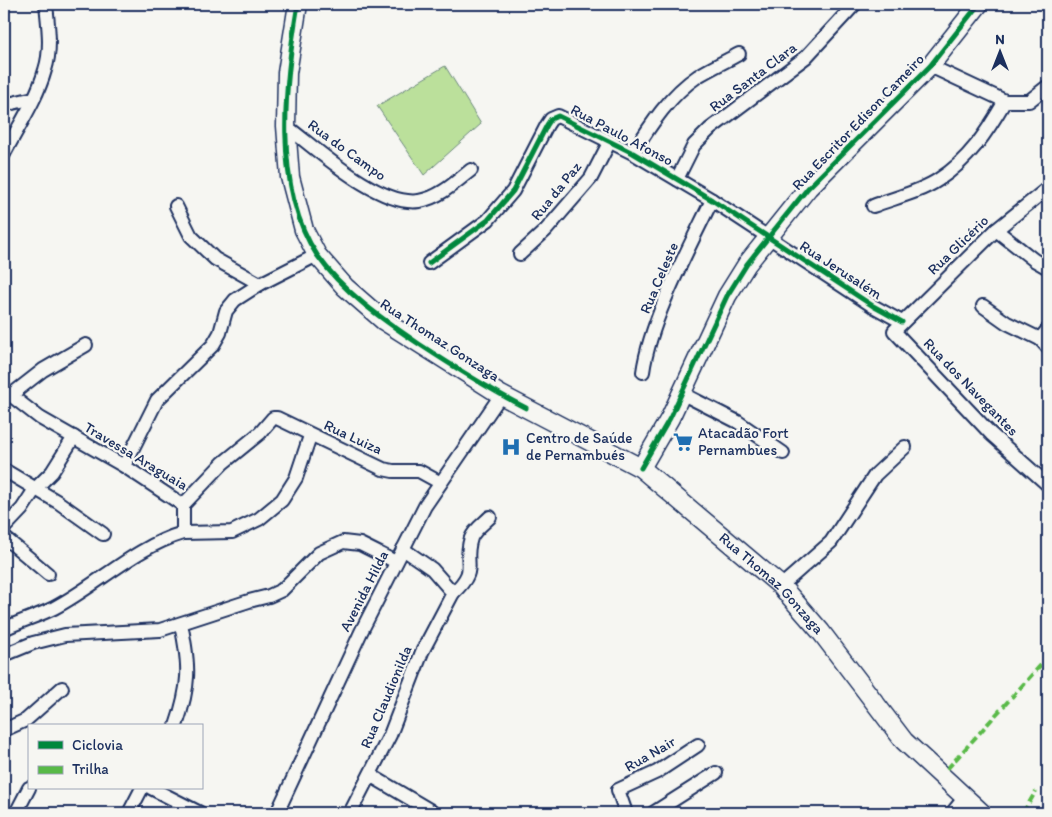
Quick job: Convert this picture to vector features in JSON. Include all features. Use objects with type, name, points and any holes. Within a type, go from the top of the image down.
[{"type":"main road","name":"Rua Thomaz Gonzaga","points":[[298,4],[287,73],[286,126],[290,177],[296,204],[304,230],[317,255],[345,287],[384,321],[500,395],[641,468],[782,586],[821,632],[904,741],[982,813]]},
{"type":"main road","name":"Rua Escritor Edison Cameiro","points":[[641,468],[670,418],[727,296],[768,237],[808,188],[930,66],[979,4]]},
{"type":"street","points":[[4,154],[34,98],[46,69],[49,33],[46,4]]},
{"type":"street","name":"Rua Santa Clara","points":[[677,179],[694,145],[710,129],[806,58],[855,4]]},
{"type":"street","points":[[633,153],[650,124],[674,96],[700,74],[739,54]]},
{"type":"street","points":[[930,66],[1005,101],[1029,101],[1047,89]]},
{"type":"street","points":[[4,105],[34,98]]},
{"type":"street","points":[[873,206],[937,181],[965,159],[986,134],[1005,101]]},
{"type":"street","name":"Rua Paulo Afonso","points":[[429,263],[488,220],[513,191],[547,125],[554,116],[565,118],[609,143],[633,153],[712,200],[768,237]]},
{"type":"street","name":"Rua do Campo","points":[[286,126],[364,183],[395,200],[420,201],[433,196],[471,170]]},
{"type":"street","name":"Rua da Paz","points":[[520,254],[546,230],[591,178],[609,143]]},
{"type":"street","name":"Rua Glicério","points":[[898,326],[996,230],[1048,188]]},
{"type":"street","name":"Rua Celeste","points":[[644,372],[646,353],[654,331],[712,200]]},
{"type":"street","points":[[176,206],[191,236],[215,259],[260,284]]},
{"type":"street","points":[[996,230],[1034,260],[1048,268]]},
{"type":"street","name":"Rua Jerusalém","points":[[768,237],[873,306],[898,326]]},
{"type":"street","points":[[124,466],[157,400],[213,345],[220,333],[226,312],[235,300],[260,284],[317,255]]},
{"type":"street","points":[[983,306],[1007,323],[1045,339]]},
{"type":"street","name":"Rua dos Navegantes","points":[[898,326],[991,434],[1048,485]]},
{"type":"street","name":"Travessa Araguaia","points":[[86,345],[7,392],[40,418],[124,466],[183,505],[223,463],[260,433]]},
{"type":"street","points":[[681,393],[738,422],[783,453]]},
{"type":"street","name":"Avenida Hilda","points":[[277,813],[361,632],[396,562],[440,482],[500,395]]},
{"type":"street","name":"Rua Luiza","points":[[260,433],[273,418],[277,418],[310,436],[382,469],[419,471],[440,482]]},
{"type":"street","points":[[4,628],[52,609],[163,539],[183,533],[232,532],[259,519],[282,500],[296,478],[310,436]]},
{"type":"street","points":[[5,525],[22,509],[36,489],[52,472],[74,437]]},
{"type":"street","points":[[782,586],[831,542],[875,475],[905,447]]},
{"type":"street","points":[[4,470],[103,534]]},
{"type":"street","points":[[183,505],[183,533]]},
{"type":"street","name":"Rua Claudionilda","points":[[350,813],[390,735],[422,652],[453,593],[466,582],[472,537],[490,517]]},
{"type":"street","points":[[4,537],[48,574]]},
{"type":"street","points":[[5,651],[66,635],[140,633],[181,624],[200,616],[277,594],[320,553],[334,544],[343,542],[360,544],[396,562]]},
{"type":"street","points":[[403,549],[432,569],[453,593]]},
{"type":"street","points":[[177,724],[187,689],[188,670],[181,624]]},
{"type":"street","points":[[4,730],[30,723],[62,688]]},
{"type":"street","name":"Rua Nair","points":[[626,813],[618,790],[657,772],[698,745]]},
{"type":"street","points":[[654,813],[716,773]]},
{"type":"street","points":[[370,776],[430,811]]},
{"type":"street","points":[[16,813],[28,790]]},
{"type":"street","points":[[129,813],[141,790]]},
{"type":"street","points":[[144,790],[200,813]]},
{"type":"street","points":[[952,813],[965,797]]},
{"type":"green space","points":[[445,66],[481,124],[424,175],[377,106]]},
{"type":"marked path","points":[[947,769],[1048,657]]},
{"type":"marked path","points":[[1023,813],[1036,791]]},
{"type":"cycle path","points":[[298,4],[286,99],[288,166],[293,198],[303,228],[317,255],[351,293],[391,325],[458,369],[526,408]]},
{"type":"cycle path","points":[[641,468],[670,418],[727,296],[747,264],[808,188],[930,66],[979,4]]},
{"type":"cycle path","points":[[429,263],[488,220],[513,191],[547,125],[551,119],[558,116],[633,153],[712,200],[873,306],[902,322]]},
{"type":"place","name":"Atacadão Fort Pernambues","points":[[683,442]]},
{"type":"place","name":"Centro de Saúde de Pernambués","points":[[511,447]]}]
